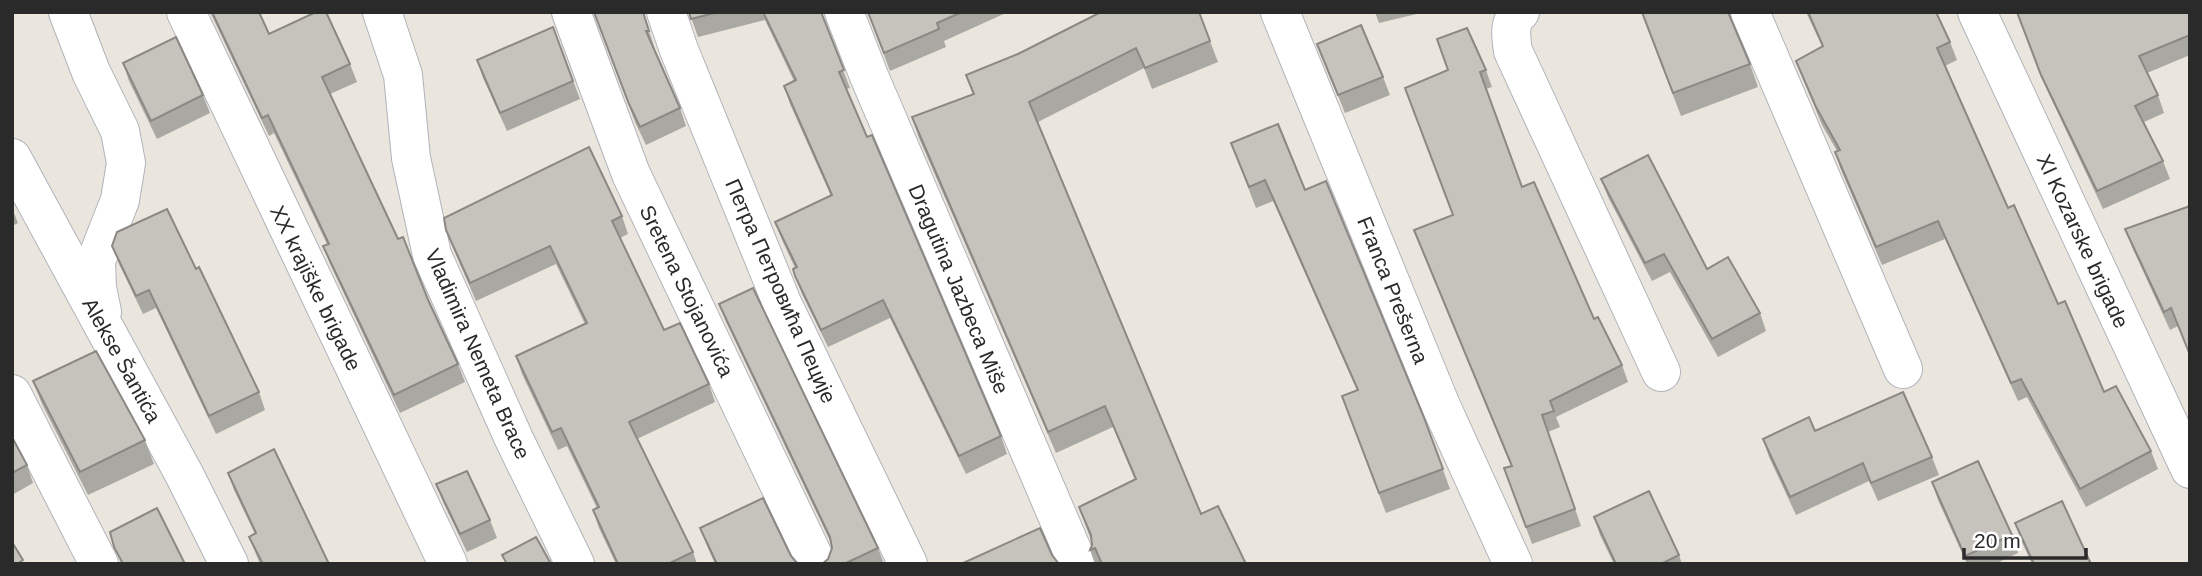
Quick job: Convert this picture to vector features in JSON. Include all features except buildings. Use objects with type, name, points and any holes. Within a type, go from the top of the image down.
[{"type":"street","points":[[68,12],[91,72],[120,131],[126,163],[120,200],[96,261],[97,288],[105,329]]},
{"type":"street","name":"XX krajiške brigade","points":[[186,12],[448,564]]},
{"type":"street","name":"Vladimira Nemeta Brace","points":[[382,12],[403,75],[411,159],[432,255],[514,439],[575,564]]},
{"type":"street","name":"Sretena Stojanovića","points":[[571,12],[631,174],[817,564]]},
{"type":"street","name":"Петра Петровића Пеције","points":[[666,12],[782,303],[908,564]]},
{"type":"street","name":"Dragutina Jazbeca Miše","points":[[844,12],[874,89],[1078,564]]},
{"type":"street","name":"Franca Prešerna","points":[[1280,12],[1441,406],[1514,564]]},
{"type":"street","points":[[1520,12],[1515,16],[1510,31],[1513,51],[1661,372]]},
{"type":"street","points":[[1750,12],[1903,369]]},
{"type":"street","name":"XI Kozarske brigade","points":[[1977,12],[2190,469]]},
{"type":"street","name":"Alekse Šantića","points":[[12,158],[184,474],[229,564]]},
{"type":"street","points":[[12,394],[99,564]]}]
